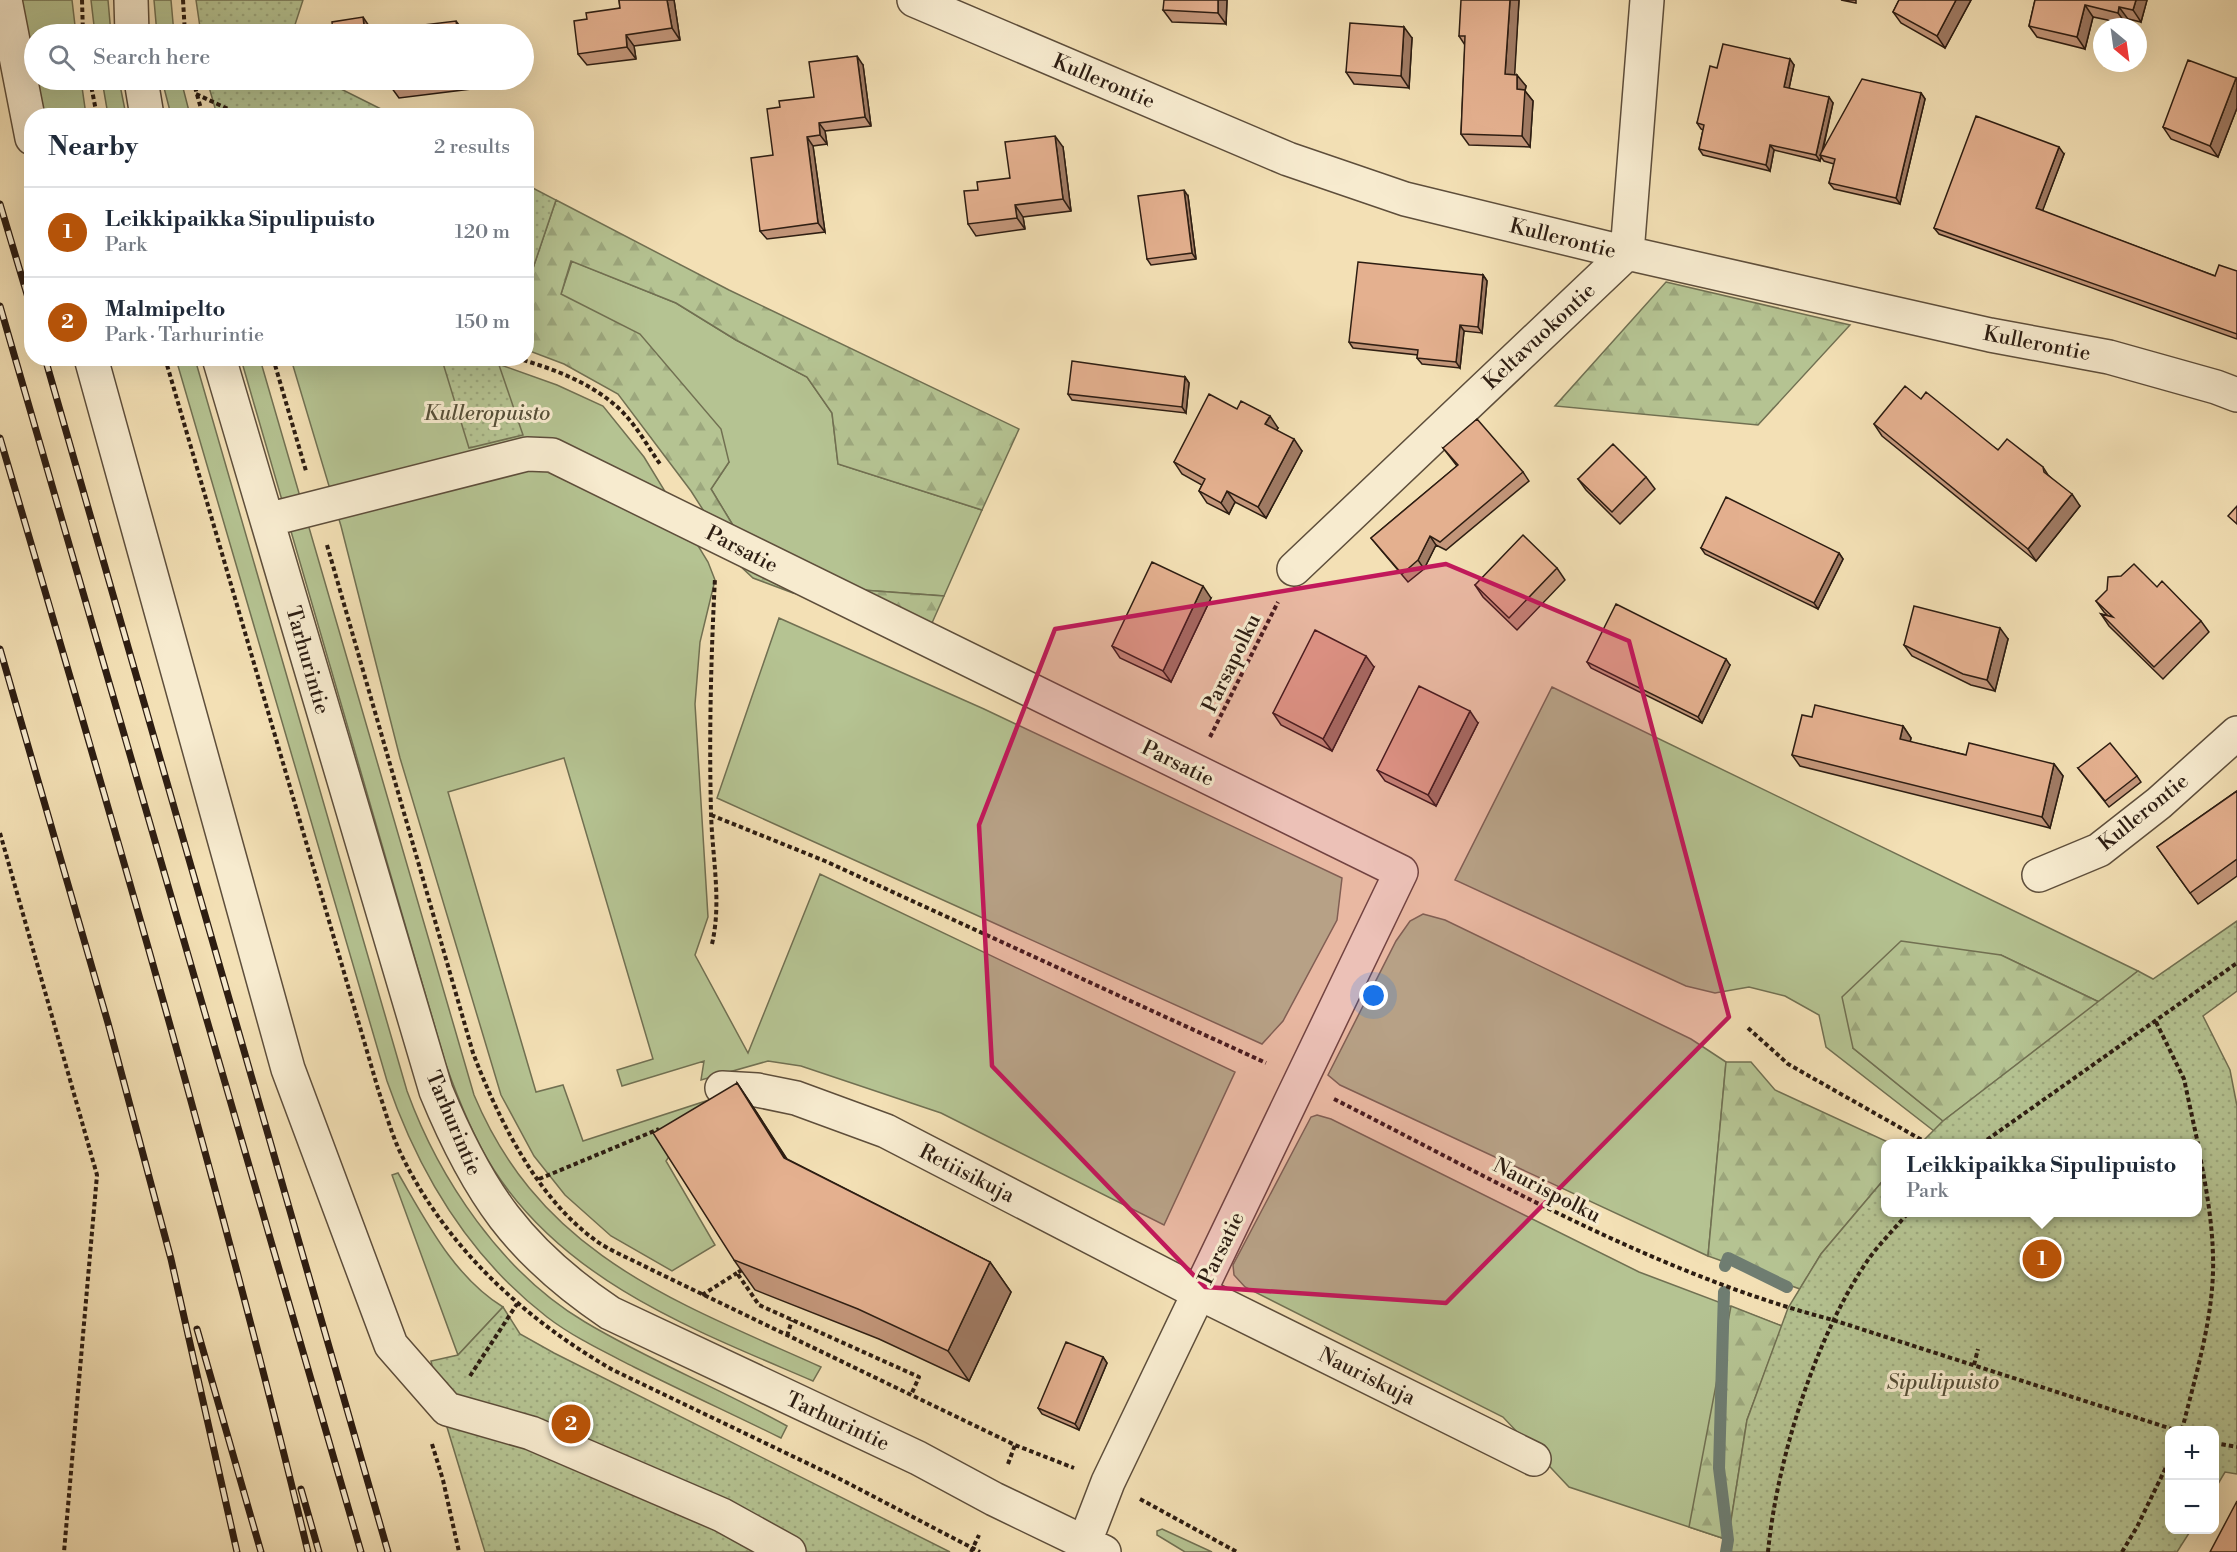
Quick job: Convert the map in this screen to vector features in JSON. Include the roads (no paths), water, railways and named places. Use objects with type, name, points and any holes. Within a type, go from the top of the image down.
[{"type":"street","points":[[5,0],[26,108]]},
{"type":"street","points":[[131,0],[132,24]]},
{"type":"street","name":"Kullerontie","points":[[914,0],[1288,159],[1406,199],[1627,253],[1990,334],[2109,357],[2237,395]]},
{"type":"street","points":[[1627,253],[1647,0]]},
{"type":"street","points":[[143,90],[146,108]]},
{"type":"street","name":"Keltavuokontie","points":[[1294,569],[1627,253]]},
{"type":"street","points":[[93,366],[288,1069],[391,1345],[447,1409],[531,1433],[722,1515],[789,1552]]},
{"type":"street","name":"Tarhurintie","points":[[221,366],[436,1091],[474,1173],[511,1228],[578,1291],[610,1312],[918,1458],[1090,1549]]},
{"type":"street","name":"Parsatie","points":[[267,520],[527,454],[565,460],[1401,872],[1108,1482],[1090,1549]]},
{"type":"street","name":"Kullerontie","points":[[2038,875],[2099,850],[2159,803],[2237,733]]},
{"type":"street","name":"Retiisikuja","points":[[722,1088],[757,1090],[796,1098],[886,1131],[1200,1293]]},
{"type":"street","name":"Nauriskuja","points":[[1200,1293],[1534,1460]]},
{"type":"waterway","points":[[1725,1266],[1728,1258],[1787,1287]]},
{"type":"waterway","points":[[1724,1292],[1719,1468],[1728,1540],[1726,1552]]},
{"type":"railway","points":[[0,204],[24,284]]},
{"type":"railway","points":[[0,306],[361,1552]]},
{"type":"railway","points":[[47,366],[388,1552]]},
{"type":"railway","points":[[0,438],[122,854],[200,1133],[308,1552]]},
{"type":"railway","points":[[0,649],[108,1023],[171,1259],[237,1552]]},
{"type":"railway","points":[[197,1329],[261,1552]]},
{"type":"railway","points":[[301,1489],[319,1552]]},
{"type":"place","name":"Leikkipaikka Sipulipuisto","points":[[2042,1259]]},
{"type":"place","name":"Malmipelto","points":[[571,1424]]},
{"type":"park label","name":"Kulleropuisto","points":[[487,413]]},
{"type":"park label","name":"Sipulipuisto","points":[[1943,1382]]}]
